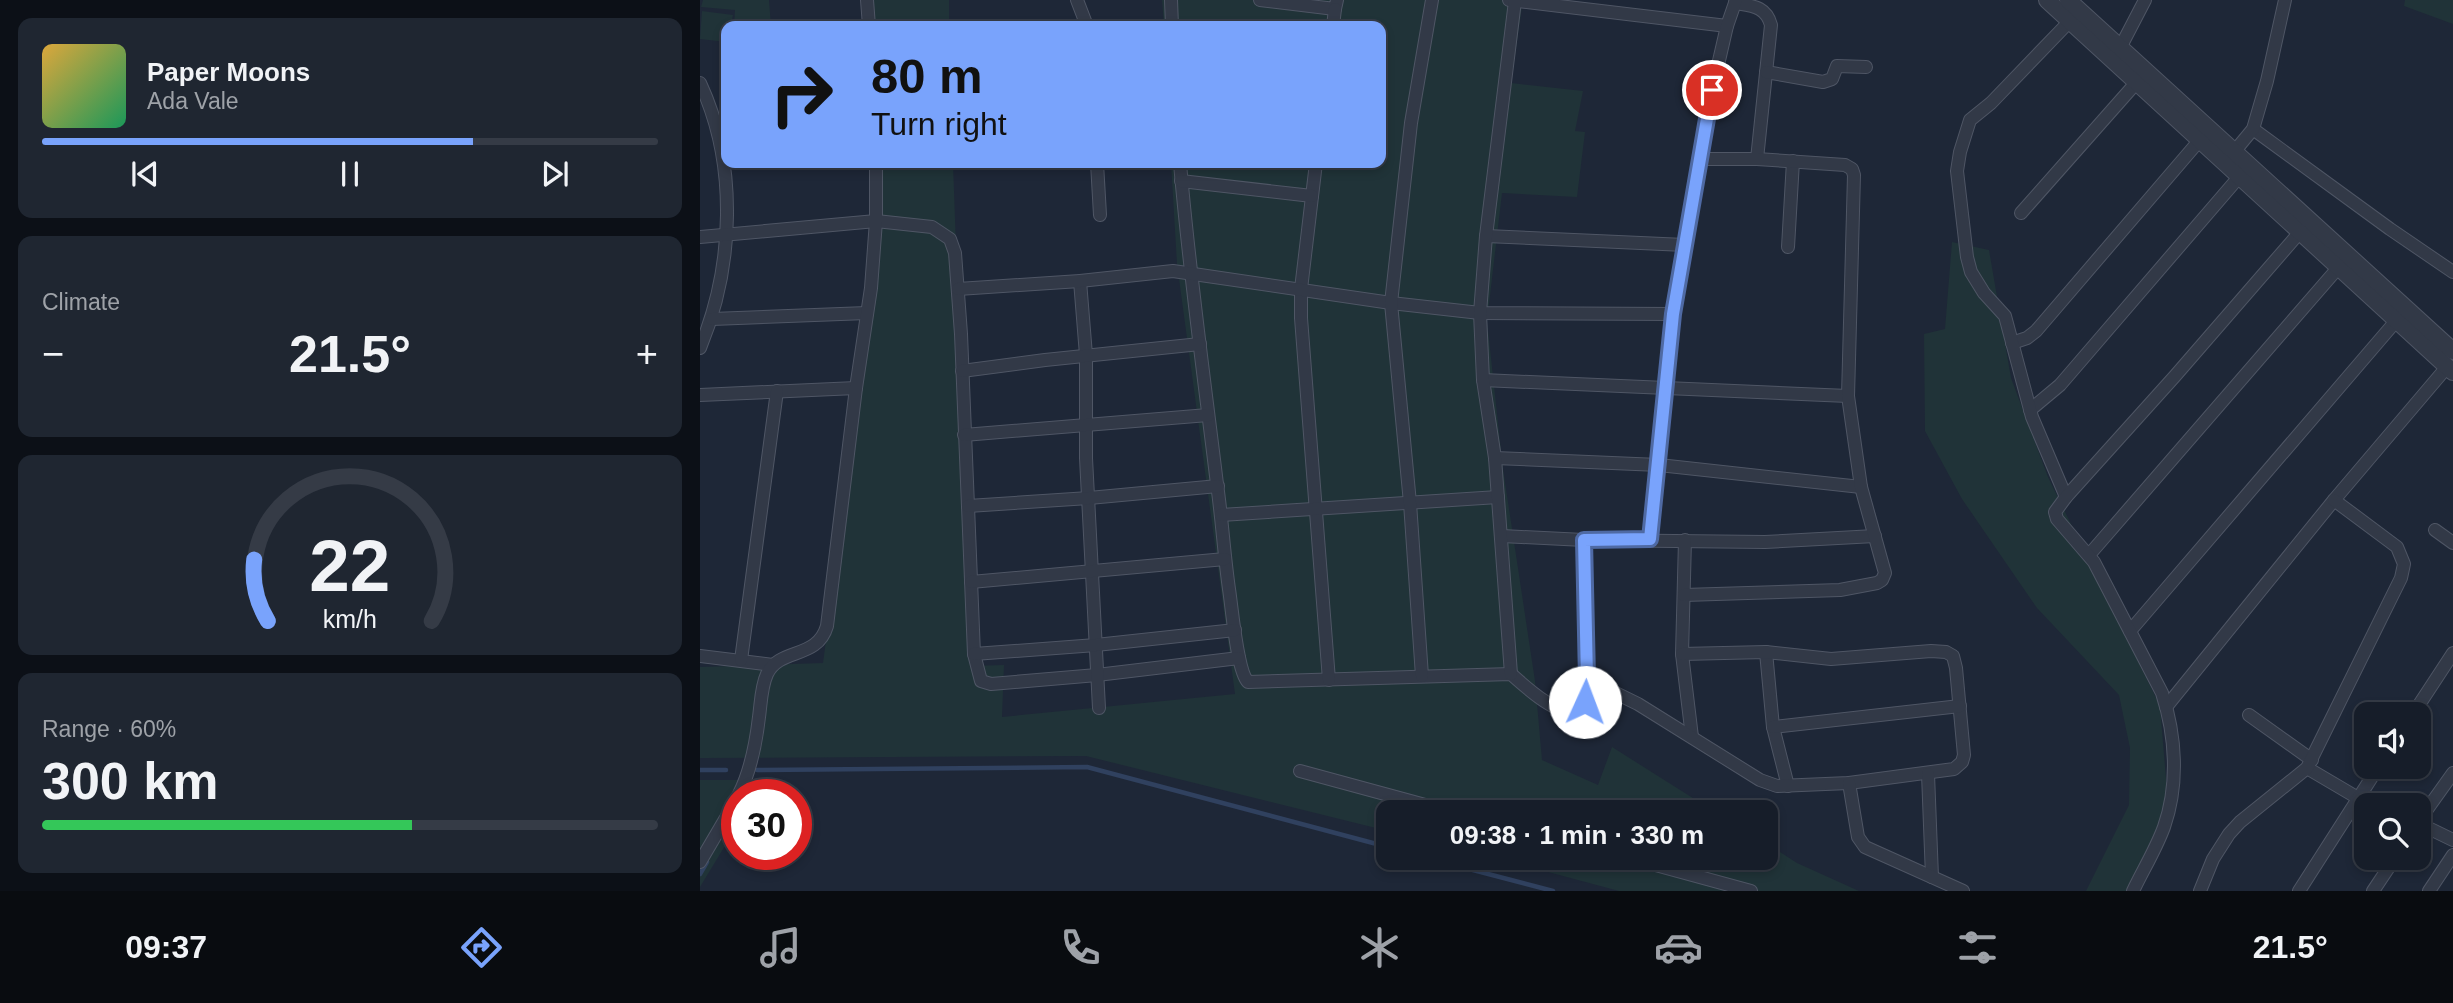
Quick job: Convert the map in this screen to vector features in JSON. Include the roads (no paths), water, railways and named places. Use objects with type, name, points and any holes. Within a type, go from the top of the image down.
[{"type":"street","points":[[867,0],[869,21]]},
{"type":"street","points":[[1077,0],[1085,21]]},
{"type":"street","points":[[1171,0],[1172,21]]},
{"type":"street","points":[[1261,0],[1336,4]]},
{"type":"street","points":[[1422,676],[1410,503],[1391,303],[1411,123],[1432,0]]},
{"type":"street","points":[[2047,0],[2199,141],[2230,158],[2239,177],[2450,370],[2334,500],[2166,707]]},
{"type":"street","points":[[2068,0],[2230,158],[2453,351]]},
{"type":"street","points":[[2120,48],[2145,0]]},
{"type":"street","points":[[2230,158],[2253,129],[2285,0]]},
{"type":"street","points":[[1511,674],[1502,536],[1495,458],[1483,380],[1480,313],[1511,1],[1727,26]]},
{"type":"street","points":[[1650,539],[1673,314],[1699,159],[1727,26],[1735,1],[1761,8],[1769,17],[1771,25],[1757,159]]},
{"type":"street","points":[[2066,497],[2030,410],[2005,316],[1976,282],[1967,257],[1957,179],[1960,152],[1970,121],[1991,103],[2070,21]]},
{"type":"street","points":[[1766,72],[1823,82],[1832,79],[1837,66],[1866,67]]},
{"type":"street","points":[[700,83],[721,142]]},
{"type":"street","points":[[2021,213],[2136,83]]},
{"type":"street","points":[[2253,129],[2453,272]]},
{"type":"street","points":[[2012,344],[2036,331],[2199,141]]},
{"type":"street","points":[[1684,595],[1840,590],[1877,583],[1885,573],[1861,486],[1847,396],[1854,175],[1852,169],[1845,165],[1793,161],[1699,159]]},
{"type":"street","points":[[1788,247],[1793,161]]},
{"type":"street","points":[[700,348],[712,319],[727,236],[725,168]]},
{"type":"street","points":[[700,656],[773,665],[811,648],[822,639],[825,632],[867,313],[876,221],[876,168]]},
{"type":"street","points":[[1097,168],[1100,215]]},
{"type":"street","points":[[1180,168],[1189,272],[1218,486],[1225,559],[1239,658],[1244,678],[1248,682],[1511,674],[1532,693],[1578,714],[1583,711],[1587,679],[1584,540]]},
{"type":"street","points":[[1315,168],[1301,289],[1301,318],[1329,680]]},
{"type":"street","points":[[2030,410],[2060,385],[2239,177]]},
{"type":"street","points":[[1181,181],[1312,196]]},
{"type":"street","points":[[700,237],[876,221],[932,227],[942,232],[954,247],[974,654],[979,678],[991,684],[1097,675],[1239,658]]},
{"type":"street","points":[[2133,891],[2164,829],[2172,800],[2173,749],[2166,707],[2162,693],[2089,555],[2057,519],[2056,508],[2300,232]]},
{"type":"street","points":[[1486,236],[1685,245]]},
{"type":"street","points":[[2089,555],[2338,268]]},
{"type":"street","points":[[958,289],[1080,281],[1173,271],[1391,303],[1480,313],[1673,314]]},
{"type":"street","points":[[1080,281],[1086,355],[1086,458],[1099,708]]},
{"type":"street","points":[[712,319],[867,313]]},
{"type":"street","points":[[2130,631],[2396,321]]},
{"type":"street","points":[[962,371],[1200,344]]},
{"type":"street","points":[[1483,380],[1847,396]]},
{"type":"street","points":[[700,395],[856,388]]},
{"type":"street","points":[[741,660],[777,391]]},
{"type":"street","points":[[964,435],[1208,415]]},
{"type":"street","points":[[1495,458],[1659,465],[1861,486]]},
{"type":"street","points":[[968,506],[1218,486]]},
{"type":"street","points":[[1220,515],[1498,497]]},
{"type":"street","points":[[2200,891],[2213,859],[2229,834],[2309,764],[2401,579],[2404,564],[2397,547],[2334,500]]},
{"type":"street","points":[[2435,530],[2453,543]]},
{"type":"street","points":[[1502,536],[1584,540],[1765,542],[1875,536]]},
{"type":"street","points":[[1685,540],[1682,654],[1692,737]]},
{"type":"street","points":[[971,582],[1225,559]]},
{"type":"street","points":[[974,654],[1096,645],[1235,630]]},
{"type":"street","points":[[1587,679],[1638,704],[1760,780],[1777,786],[1849,783],[1928,774],[1954,769],[1962,762],[1964,755],[1956,668],[1953,656],[1946,652],[1931,650],[1831,659],[1766,652],[1682,654]]},
{"type":"street","points":[[1766,652],[1773,727],[1788,786]]},
{"type":"street","points":[[2421,702],[2453,653]]},
{"type":"street","points":[[745,779],[756,741],[766,677],[773,665]]},
{"type":"street","points":[[1773,727],[1960,706]]},
{"type":"street","points":[[2249,715],[2354,796]]},
{"type":"street","points":[[1300,771],[1407,800]]},
{"type":"street","points":[[2431,804],[2453,773]]},
{"type":"street","points":[[1928,774],[1932,877]]},
{"type":"street","points":[[1849,783],[1860,842],[1873,851],[1963,891]]},
{"type":"street","points":[[2299,891],[2354,805]]},
{"type":"street","points":[[700,862],[721,826]]},
{"type":"street","points":[[2431,829],[2453,840]]},
{"type":"street","points":[[2429,891],[2453,855]]},
{"type":"street","points":[[1674,870],[1751,891]]},
{"type":"street","points":[[2373,891],[2387,870]]},
{"type":"waterway","points":[[757,770],[1087,767],[1376,844]]},
{"type":"waterway","points":[[700,770],[726,770]]},
{"type":"waterway","points":[[700,874],[707,862]]},
{"type":"waterway","points":[[1473,870],[1553,891]]}]
